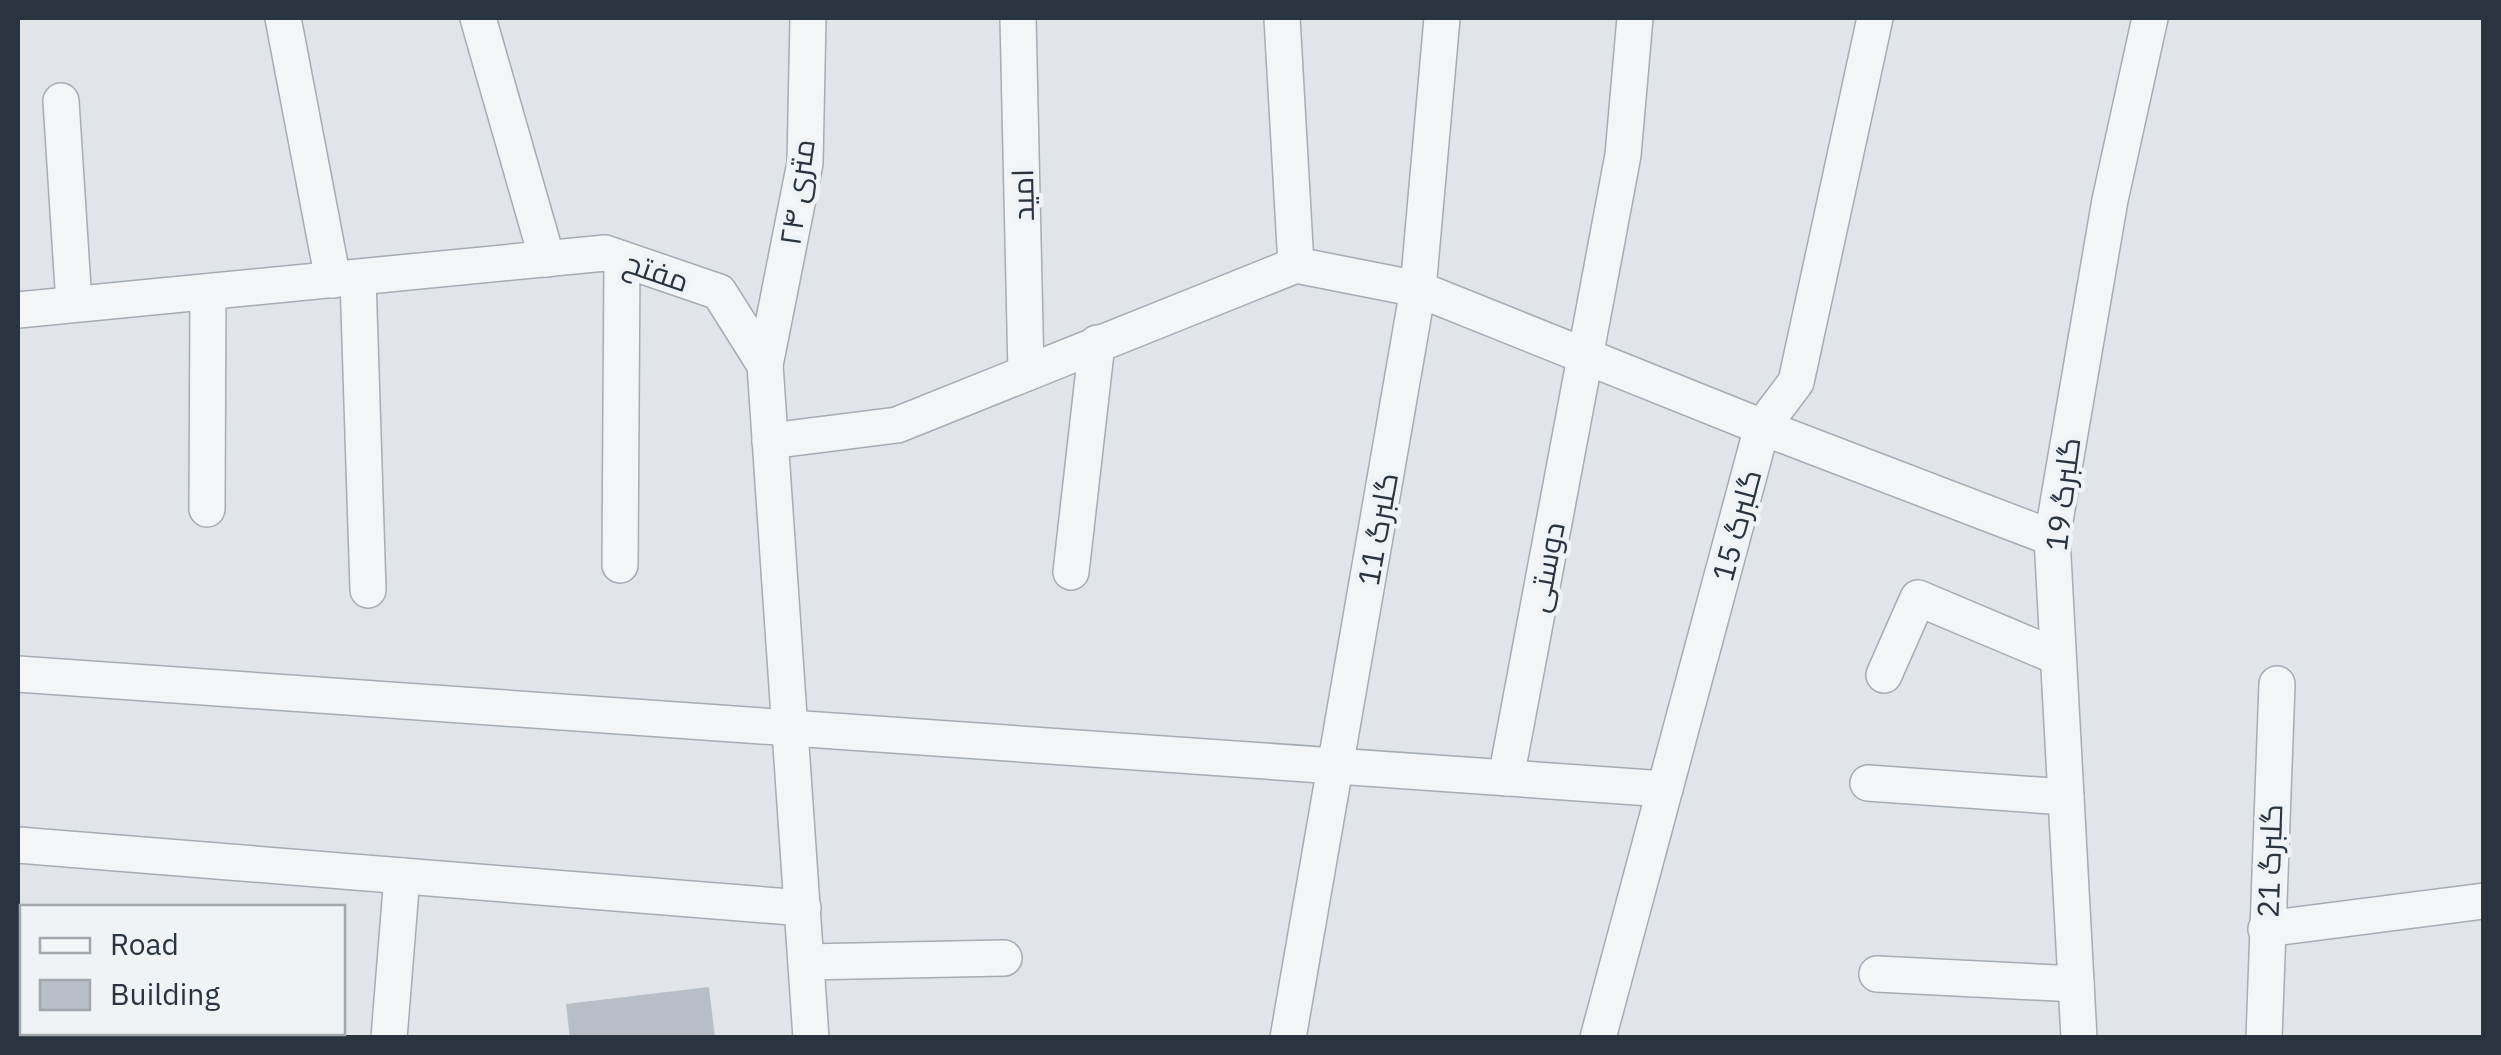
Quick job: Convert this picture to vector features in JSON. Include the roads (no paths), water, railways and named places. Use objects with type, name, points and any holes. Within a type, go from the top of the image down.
[{"type":"street","points":[[283,18],[346,279],[368,590]]},
{"type":"street","points":[[478,18],[546,259]]},
{"type":"street","name":"۲۴ متری","points":[[765,365],[805,163],[808,18]]},
{"type":"street","name":"امید","points":[[1018,18],[1026,372]]},
{"type":"street","points":[[1282,18],[1296,266]]},
{"type":"street","name":"گلبرگ 11","points":[[1288,1038],[1418,289],[1442,18]]},
{"type":"street","name":"دوستی","points":[[1506,778],[1622,155],[1635,18]]},
{"type":"street","name":"گلبرگ 15","points":[[1598,1038],[1762,428],[1796,382],[1875,18]]},
{"type":"street","name":"گلبرگ 19","points":[[2079,1038],[2052,538],[2110,200],[2150,18]]},
{"type":"street","points":[[61,102],[74,304]]},
{"type":"street","name":"مفتح","points":[[18,310],[605,252],[718,292],[765,365],[811,1038]]},
{"type":"street","points":[[620,565],[622,259]]},
{"type":"street","points":[[770,441],[897,425],[1296,266],[1418,289],[1762,428],[2052,538]]},
{"type":"street","points":[[206,510],[208,292]]},
{"type":"street","points":[[1071,572],[1097,344]]},
{"type":"street","points":[[1884,675],[1918,598],[2058,657]]},
{"type":"street","points":[[18,674],[1665,789]]},
{"type":"street","name":"گلبرگ 21","points":[[2264,1038],[2277,684]]},
{"type":"street","points":[[1868,783],[2066,797]]},
{"type":"street","points":[[18,845],[803,908]]},
{"type":"street","points":[[390,1038],[402,876]]},
{"type":"street","points":[[2266,929],[2484,901]]},
{"type":"street","points":[[806,962],[1004,958]]},
{"type":"street","points":[[1877,974],[2076,984]]}]
